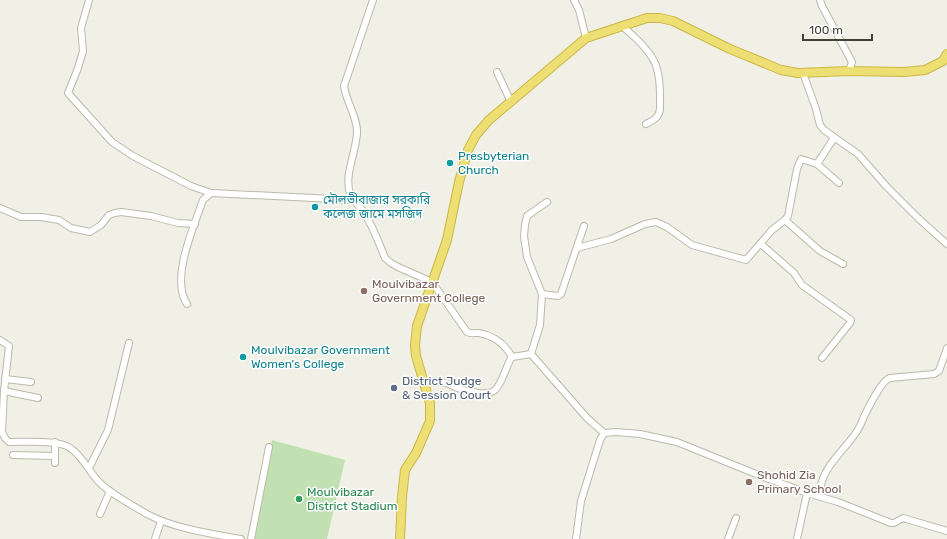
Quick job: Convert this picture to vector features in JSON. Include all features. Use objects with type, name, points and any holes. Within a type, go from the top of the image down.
[{"type":"highway","points":[[400,539],[404,470],[416,453],[430,421],[430,403],[416,356],[415,344],[417,326],[447,240],[459,182],[468,150],[476,135],[489,120],[586,38],[647,18],[660,18],[673,22],[730,49],[781,70],[803,73],[849,71],[904,72],[925,70],[943,61],[947,54]]},
{"type":"street","points":[[89,0],[81,28],[83,51],[68,93],[112,142],[133,156],[184,183],[211,193],[353,200]]},
{"type":"street","points":[[374,0],[344,86],[347,99],[357,124],[356,140],[349,175],[350,194],[353,200],[364,211],[386,258],[398,267],[432,282],[469,334],[482,334],[497,340],[507,348],[512,358]]},
{"type":"street","points":[[574,0],[579,10],[586,38]]},
{"type":"street","points":[[820,0],[852,62],[849,71]]},
{"type":"street","points":[[622,26],[634,36],[654,60],[657,68],[660,109],[655,120],[646,124]]},
{"type":"street","points":[[497,72],[511,102]]},
{"type":"street","points":[[803,73],[820,125],[824,130],[858,154],[918,218],[947,244]]},
{"type":"street","points":[[817,164],[834,138]]},
{"type":"street","points":[[578,248],[611,239],[646,224],[656,222],[667,227],[692,245],[746,260],[772,230],[788,216],[797,169],[801,159],[817,164],[839,182]]},
{"type":"street","points":[[187,304],[184,299],[181,284],[184,259],[203,200],[211,193]]},
{"type":"street","points":[[531,354],[540,325],[542,294],[528,257],[524,236],[527,216],[547,202]]},
{"type":"street","points":[[0,208],[21,217],[59,220],[71,228],[90,232],[100,225],[109,215],[121,212],[151,216],[178,223],[195,224]]},
{"type":"street","points":[[785,220],[820,251],[844,264]]},
{"type":"street","points":[[542,294],[558,296],[561,294],[578,248],[584,226]]},
{"type":"street","points":[[761,244],[794,273],[802,285],[851,320],[851,322],[822,358]]},
{"type":"street","points":[[0,340],[10,346],[5,378],[2,432],[9,442],[55,442],[70,447],[89,468],[100,484],[148,514],[162,521],[241,539]]},
{"type":"street","points":[[89,468],[108,430],[129,343]]},
{"type":"street","points":[[819,496],[825,474],[835,458],[856,432],[871,403],[886,380],[890,378],[934,374],[939,371],[947,348]]},
{"type":"street","points":[[424,382],[441,382],[470,391],[490,394],[495,390],[501,381],[512,358],[531,354]]},
{"type":"street","points":[[531,354],[587,418],[604,433],[616,432],[640,434],[677,442],[735,466],[807,493],[838,502],[891,523],[903,518],[947,531]]},
{"type":"street","points":[[5,378],[32,382]]},
{"type":"street","points":[[4,391],[38,398]]},
{"type":"street","points":[[576,539],[581,501],[600,440],[604,433]]},
{"type":"street","points":[[55,442],[55,463]]},
{"type":"street","points":[[252,539],[269,447]]},
{"type":"street","points":[[14,455],[55,456]]},
{"type":"street","points":[[100,514],[110,491]]},
{"type":"street","points":[[797,539],[807,493]]},
{"type":"street","points":[[728,539],[736,518]]},
{"type":"street","points":[[155,539],[162,521]]},
{"type":"green space","name":"Moulvibazar District Stadium","points":[[272,440],[345,460],[327,539],[254,539]]},
{"type":"place","name":"Presbyterian Church","points":[[450,163]]},
{"type":"place","name":"মৌলভীবাজার সরকারি কলেজ জামে মসজিদ","points":[[315,207]]},
{"type":"place","name":"Moulvibazar Government College","points":[[364,291]]},
{"type":"place","name":"Moulvibazar Government Women's College","points":[[243,357]]},
{"type":"place","name":"District Judge & Session Court","points":[[394,388]]},
{"type":"place","name":"Shohid Zia Primary School","points":[[749,482]]},
{"type":"place","name":"Moulvibazar District Stadium","points":[[299,499]]}]
